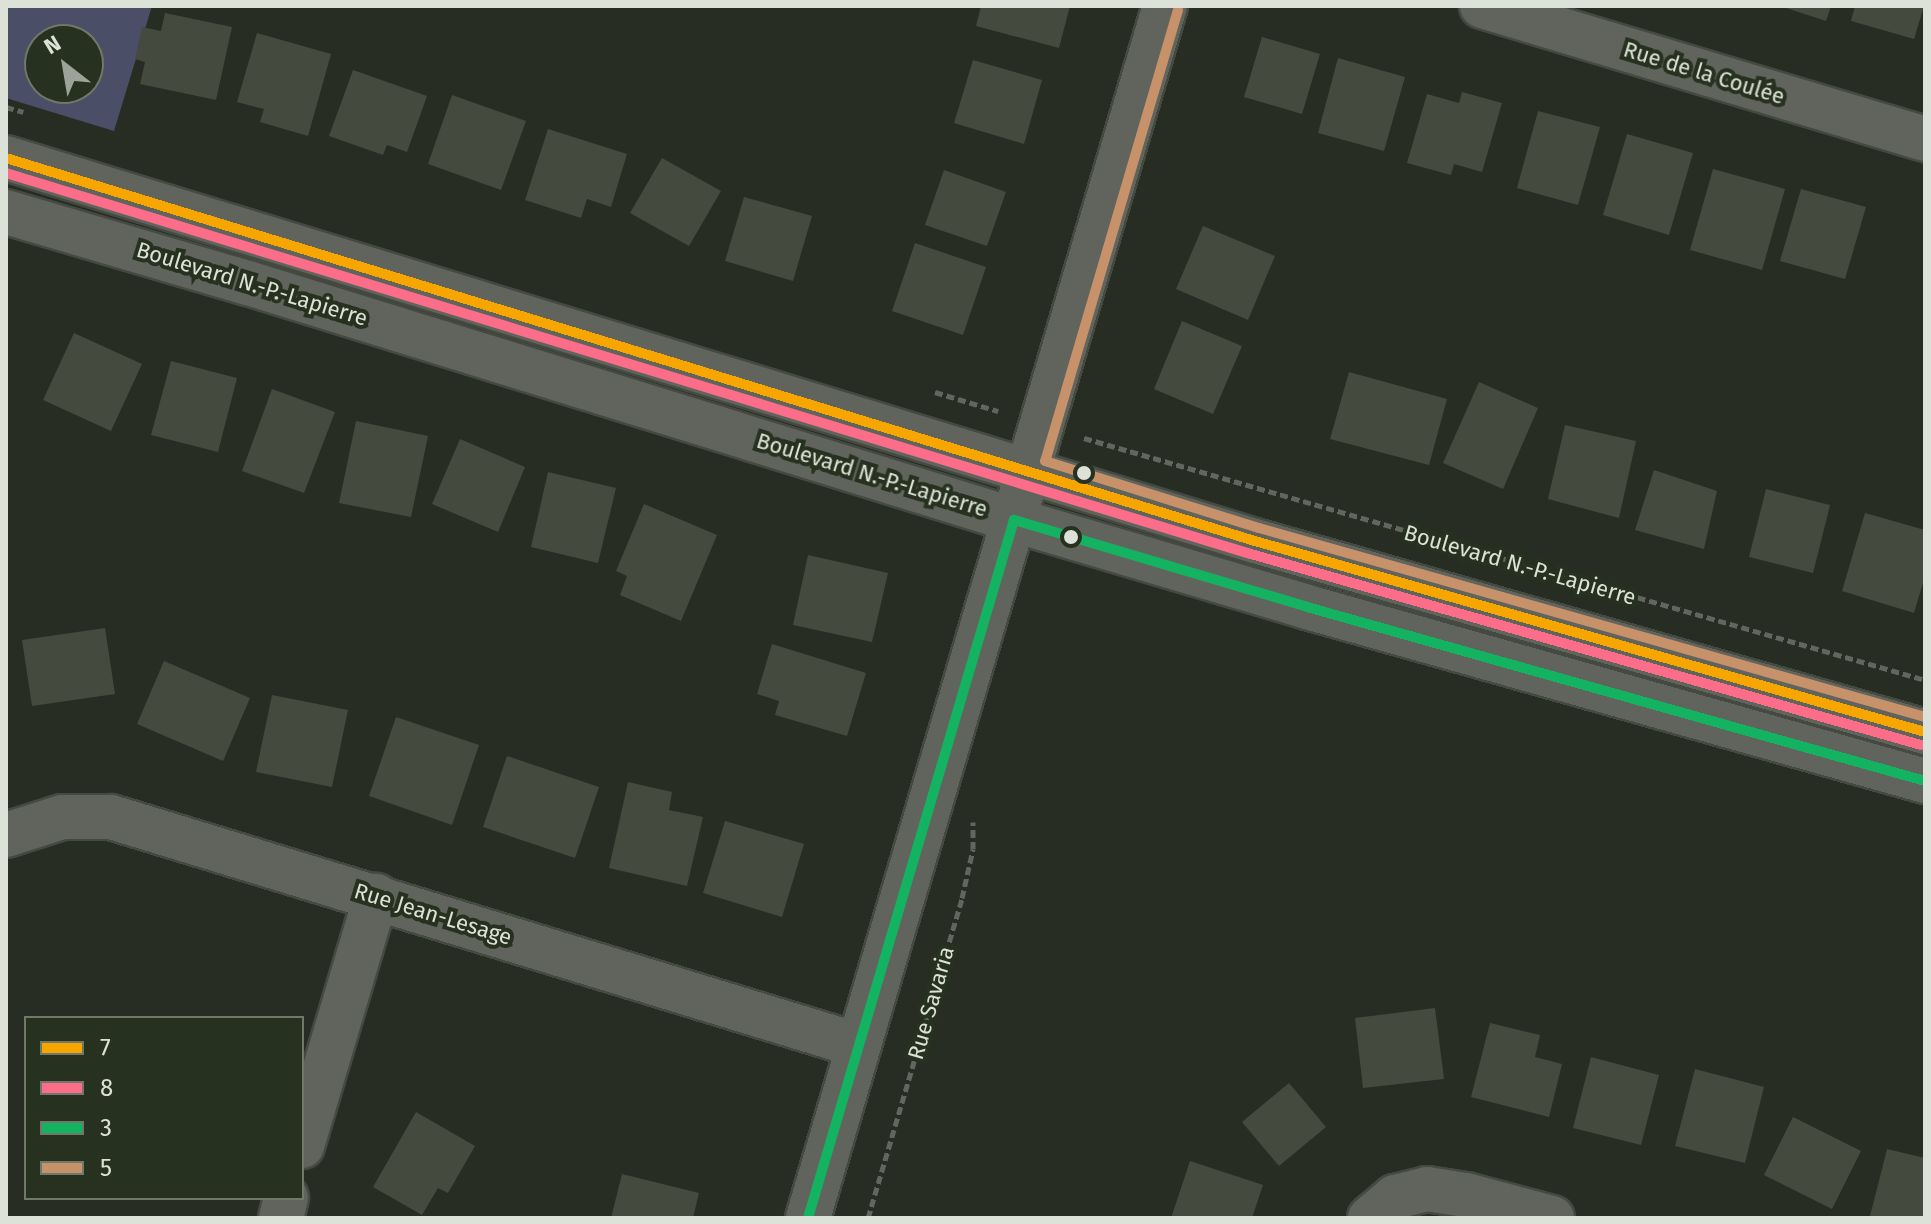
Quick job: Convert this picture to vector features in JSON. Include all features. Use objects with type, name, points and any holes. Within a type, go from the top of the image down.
[{"type":"street","points":[[808,1218],[1165,6]]},
{"type":"street","name":"Rue de la Coulée","points":[[1482,6],[1925,139]]},
{"type":"street","points":[[6,158],[1255,541],[1925,732]]},
{"type":"street","name":"Boulevard N.-P.-Lapierre","points":[[6,212],[264,287],[1014,520],[1307,607],[1925,781]]},
{"type":"street","name":"Rue Jean-Lesage","points":[[6,835],[62,817],[111,817],[857,1045]]},
{"type":"street","points":[[304,1139],[376,896]]},
{"type":"street","points":[[1370,1218],[1395,1197],[1427,1189],[1466,1195],[1552,1218]]},
{"type":"path","name":"Boulevard N.-P.-Lapierre","points":[[1117,447],[1925,680]]},
{"type":"path","name":"Rue Savaria","points":[[868,1218],[962,898],[973,849],[973,818]]},
{"type":"shaded area","points":[[6,6],[152,6],[114,131],[26,104],[104,104],[104,24],[24,24],[24,104],[6,98]]},
{"type":"building","points":[[981,6],[1070,6],[1059,48],[976,26]]},
{"type":"building","points":[[1780,6],[1831,6],[1826,21]]},
{"type":"building","points":[[1855,6],[1924,6],[1914,39],[1851,21]]},
{"type":"building","points":[[165,13],[232,27],[216,100],[140,84],[145,62],[135,59],[142,27],[161,31]]},
{"type":"building","points":[[257,33],[331,54],[308,136],[260,122],[264,109],[237,102]]},
{"type":"building","points":[[1262,37],[1320,54],[1302,114],[1244,97]]},
{"type":"building","points":[[1338,58],[1405,77],[1384,151],[1318,133]]},
{"type":"building","points":[[973,60],[1042,80],[1024,144],[954,123]]},
{"type":"building","points":[[353,70],[427,96],[407,152],[387,145],[383,155],[329,136]]},
{"type":"building","points":[[1462,92],[1502,103],[1482,172],[1454,164],[1451,175],[1407,163],[1427,94],[1459,103]]},
{"type":"building","points":[[452,95],[526,121],[501,190],[428,164]]},
{"type":"building","points":[[1538,111],[1600,127],[1578,205],[1517,188]]},
{"type":"building","points":[[548,129],[627,154],[611,207],[587,199],[581,218],[525,200]]},
{"type":"building","points":[[1627,134],[1693,153],[1669,235],[1603,215]]},
{"type":"building","points":[[662,158],[721,191],[689,246],[630,213]]},
{"type":"building","points":[[1713,169],[1785,189],[1762,270],[1690,250]]},
{"type":"building","points":[[944,170],[1006,192],[987,246],[925,225]]},
{"type":"building","points":[[1801,189],[1866,207],[1845,279],[1780,261]]},
{"type":"building","points":[[744,197],[812,216],[793,281],[725,261]]},
{"type":"building","points":[[1203,226],[1275,256],[1248,320],[1176,289]]},
{"type":"building","points":[[915,243],[986,267],[963,335],[892,311]]},
{"type":"building","points":[[1182,321],[1242,346],[1213,414],[1154,389]]},
{"type":"building","points":[[74,333],[142,364],[111,431],[43,400]]},
{"type":"building","points":[[171,361],[237,378],[218,452],[151,435]]},
{"type":"building","points":[[1349,372],[1447,399],[1429,465],[1330,439]]},
{"type":"building","points":[[1479,382],[1538,408],[1503,489],[1443,463]]},
{"type":"building","points":[[272,389],[335,412],[304,493],[242,471]]},
{"type":"building","points":[[356,421],[428,436],[411,517],[339,503]]},
{"type":"building","points":[[1565,425],[1636,441],[1619,518],[1548,499]]},
{"type":"building","points":[[460,439],[525,467],[498,532],[432,504]]},
{"type":"building","points":[[1654,470],[1717,491],[1704,549],[1635,530]]},
{"type":"building","points":[[548,472],[616,488],[598,563],[531,547]]},
{"type":"building","points":[[1766,489],[1830,505],[1813,573],[1749,557]]},
{"type":"building","points":[[644,504],[717,535],[681,621],[620,595],[627,576],[616,571]]},
{"type":"building","points":[[1865,513],[1925,530],[1925,576],[1914,613],[1842,591]]},
{"type":"building","points":[[808,555],[888,573],[872,642],[793,625]]},
{"type":"building","points":[[105,628],[115,694],[32,706],[22,640]]},
{"type":"building","points":[[772,644],[866,673],[847,736],[775,715],[779,701],[757,694]]},
{"type":"building","points":[[164,661],[250,698],[223,761],[137,724]]},
{"type":"building","points":[[272,695],[348,710],[332,787],[256,772]]},
{"type":"building","points":[[396,717],[479,745],[452,825],[369,796]]},
{"type":"building","points":[[507,756],[599,787],[575,858],[483,827]]},
{"type":"building","points":[[628,782],[672,792],[669,810],[703,817],[687,886],[609,868]]},
{"type":"building","points":[[725,821],[804,844],[782,917],[703,893]]},
{"type":"building","points":[[1435,1008],[1444,1079],[1363,1088],[1355,1018]]},
{"type":"building","points":[[1490,1023],[1540,1035],[1535,1057],[1562,1064],[1549,1117],[1471,1097]]},
{"type":"building","points":[[1591,1057],[1659,1075],[1641,1145],[1573,1128]]},
{"type":"building","points":[[1695,1069],[1764,1087],[1745,1163],[1675,1146]]},
{"type":"building","points":[[1289,1083],[1326,1127],[1279,1166],[1242,1122]]},
{"type":"building","points":[[416,1112],[475,1146],[448,1193],[438,1188],[422,1215],[373,1187]]},
{"type":"building","points":[[1793,1117],[1861,1151],[1832,1209],[1764,1175]]},
{"type":"building","points":[[1887,1149],[1925,1158],[1925,1218],[1870,1216]]},
{"type":"building","points":[[1190,1161],[1263,1185],[1252,1218],[1171,1218]]},
{"type":"building","points":[[622,1174],[699,1193],[693,1218],[611,1218]]},
{"type":"transit line","name":"5","points":[[1178,10],[1045,461],[1259,528],[1925,717]]},
{"type":"transit line","name":"7","points":[[6,158],[1255,541],[1925,732]]},
{"type":"transit line","name":"8","points":[[6,173],[1251,554],[1921,745]]},
{"type":"transit line","name":"3","points":[[808,1218],[1014,520],[1307,607],[1925,781]]}]
